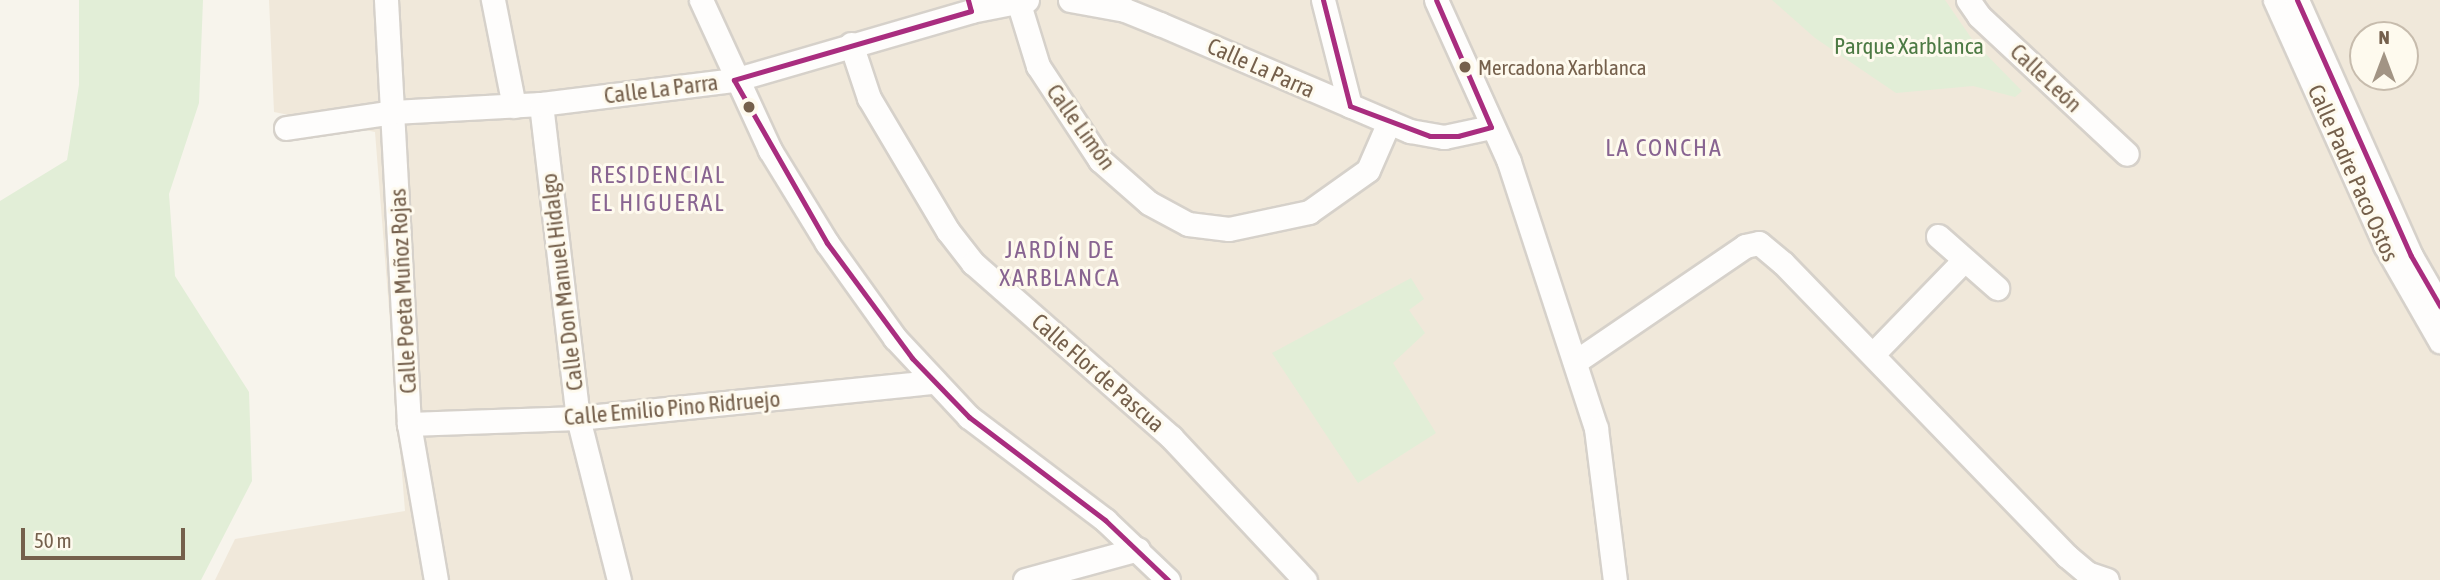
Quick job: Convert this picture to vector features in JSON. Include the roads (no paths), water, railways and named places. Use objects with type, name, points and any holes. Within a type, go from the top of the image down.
[{"type":"street","name":"Calle Poeta Muñoz Rojas","points":[[386,0],[409,424],[436,580]]},
{"type":"street","points":[[493,0],[514,106]]},
{"type":"street","points":[[701,0],[734,80],[827,243],[895,338],[933,382],[1001,444],[1138,549],[1168,580]]},
{"type":"street","name":"Calle La Parra","points":[[1070,0],[1125,10],[1389,122],[1444,137],[1491,127]]},
{"type":"street","points":[[1323,0],[1350,107]]},
{"type":"street","points":[[1436,0],[1509,162],[1596,428],[1615,580]]},
{"type":"street","name":"Calle León","points":[[1968,0],[1979,16],[2127,154]]},
{"type":"street","name":"Calle Padre Paco Ostos","points":[[2276,0],[2385,245],[2440,341]]},
{"type":"street","name":"Calle Padre Paco Ostos","points":[[2297,0],[2410,256],[2440,306]]},
{"type":"street","name":"Calle La Parra","points":[[286,128],[393,112],[541,104],[734,80],[970,5],[1023,1]]},
{"type":"street","name":"Calle Limón","points":[[1023,1],[1038,66],[1100,160],[1149,203],[1188,224],[1229,229],[1309,212],[1368,170],[1389,122]]},
{"type":"street","name":"Calle Flor de Pascua","points":[[851,44],[881,119],[947,231],[972,263],[1171,437],[1305,580]]},
{"type":"street","name":"Calle Don Manuel Hidalgo","points":[[541,104],[578,418],[619,580]]},
{"type":"street","points":[[1938,236],[1997,288]]},
{"type":"street","points":[[1575,362],[1752,242],[1765,246],[2093,578]]},
{"type":"street","points":[[1873,354],[1964,260]]},
{"type":"street","name":"Calle Emilio Pino Ridruejo","points":[[409,424],[578,418],[933,382]]},
{"type":"street","points":[[1025,580],[1138,549]]},
{"type":"place","name":"Mercadona Xarblanca","points":[[1465,67]]},
{"type":"district","name":"LA CONCHA","points":[[1664,148]]},
{"type":"district","name":"RESIDENCIAL EL HIGUERAL","points":[[658,189]]},
{"type":"district","name":"JARDÍN DE XARBLANCA","points":[[1060,264]]},
{"type":"park label","name":"Parque Xarblanca","points":[[1909,46]]}]
